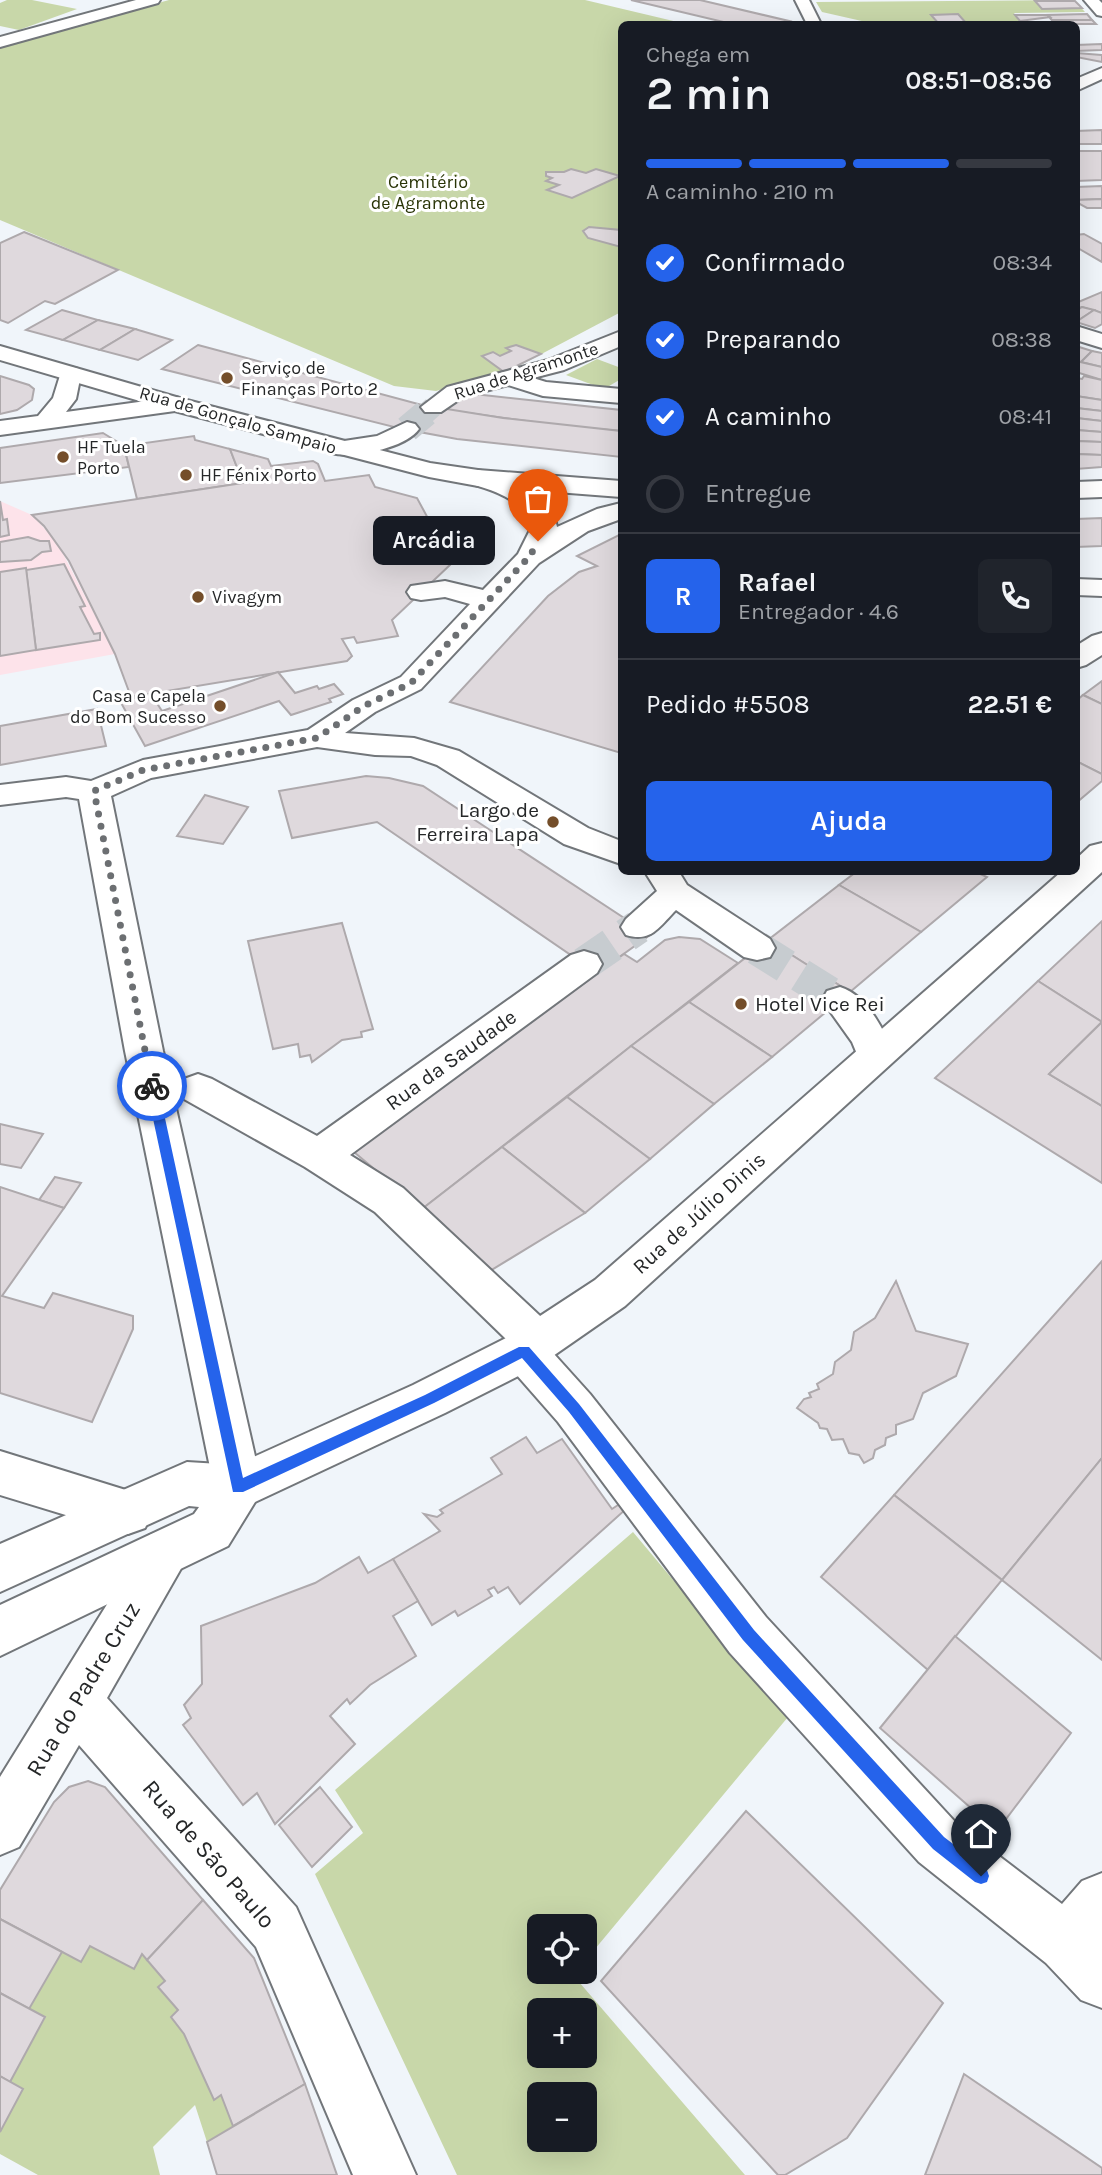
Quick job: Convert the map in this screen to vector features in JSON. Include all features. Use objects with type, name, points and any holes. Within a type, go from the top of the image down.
[{"type":"street","points":[[0,42],[153,0]]},
{"type":"street","points":[[802,0],[812,21]]},
{"type":"street","points":[[1091,0],[1102,12]]},
{"type":"street","points":[[0,33],[18,37]]},
{"type":"street","points":[[1080,84],[1102,73]]},
{"type":"street","points":[[1080,92],[1102,82]]},
{"type":"street","points":[[1080,334],[1102,341]]},
{"type":"street","name":"Rua de Agramonte","points":[[433,407],[455,392],[576,358],[618,339]]},
{"type":"street","name":"Rua de Gonçalo Sampaio","points":[[0,353],[340,449],[429,470],[478,478]]},
{"type":"street","points":[[45,422],[65,398],[70,374]]},
{"type":"street","points":[[511,377],[542,389],[618,396]]},
{"type":"street","points":[[0,428],[175,404]]},
{"type":"street","points":[[340,449],[383,442],[407,429]]},
{"type":"street","points":[[478,478],[618,489]]},
{"type":"street","points":[[478,478],[516,491],[537,506],[545,526],[530,556]]},
{"type":"street","points":[[1080,490],[1102,489]]},
{"type":"street","points":[[317,738],[364,706],[411,683],[530,556],[579,526],[618,512]]},
{"type":"street","points":[[1080,587],[1102,588]]},
{"type":"street","points":[[421,592],[445,589],[489,600]]},
{"type":"street","points":[[1080,656],[1102,642]]},
{"type":"street","points":[[411,683],[406,700],[398,711],[401,730],[414,747]]},
{"type":"street","points":[[0,795],[66,787],[94,791],[143,770],[317,738],[375,746],[414,747],[448,758],[576,836],[618,852]]},
{"type":"street","points":[[0,1631],[211,1530],[238,1487],[145,1051],[94,791]]},
{"type":"street","points":[[542,817],[618,825]]},
{"type":"street","name":"Rua de Júlio Dinis","points":[[1080,874],[1102,854]]},
{"type":"street","name":"Rua de Júlio Dinis","points":[[0,1567],[187,1484],[238,1487],[429,1399],[531,1346],[610,1293],[1078,875]]},
{"type":"street","points":[[638,927],[663,886],[757,948]]},
{"type":"street","name":"Rua da Saudade","points":[[319,1156],[584,964]]},
{"type":"street","points":[[839,1000],[869,1038],[875,1056]]},
{"type":"street","points":[[198,1090],[319,1156],[389,1200],[531,1346],[574,1408],[748,1635],[938,1843],[1084,1961],[1102,1901]]},
{"type":"street","points":[[0,1473],[128,1512]]},
{"type":"street","name":"Rua do Padre Cruz","points":[[0,1828],[167,1551]]},
{"type":"street","name":"Rua de São Paulo","points":[[76,1702],[276,1927],[385,2175]]},
{"type":"shaded area","points":[[0,501],[32,515],[57,542],[115,654],[0,675]]},
{"type":"green space","points":[[7,0],[32,0],[77,9],[19,30],[0,26],[0,3]]},
{"type":"green space","name":"Cemitério de Agramonte","points":[[169,0],[585,0],[673,21],[618,21],[618,314],[513,369],[436,391],[394,386],[0,220],[0,47]]},
{"type":"green space","points":[[1074,0],[1085,12],[1014,13],[1020,21],[964,21],[958,14],[932,15],[937,21],[862,21],[822,12],[816,2]]},
{"type":"green space","points":[[597,359],[618,367],[618,381],[604,389],[566,375]]},
{"type":"green space","points":[[633,1532],[788,1717],[597,1947],[597,1914],[527,1914],[527,1984],[581,1984],[593,1998],[527,1998],[527,2068],[597,2068],[597,2003],[745,2175],[457,2175],[315,1874],[363,1833],[335,1790]]},
{"type":"green space","points":[[90,1946],[134,1969],[142,1954],[165,1981],[158,1987],[178,2010],[171,2017],[184,2034],[214,2099],[221,2095],[233,2126],[207,2142],[195,2105],[153,2147],[160,2175],[38,2175],[0,2154],[0,2132],[10,2082],[45,2018],[29,2009],[62,1952],[81,1962]]},
{"type":"building","points":[[631,0],[700,0],[789,21],[719,21]]},
{"type":"building","points":[[1035,1],[1075,1],[1082,8],[1042,9]]},
{"type":"building","points":[[958,14],[964,21],[936,21],[931,15]]},
{"type":"building","points":[[1087,14],[1092,20],[1052,20],[1047,15]]},
{"type":"building","points":[[1015,15],[1047,15],[1050,17],[1020,21]]},
{"type":"building","points":[[1092,20],[1096,24],[1080,24],[1080,21],[1053,21]]},
{"type":"building","points":[[1102,44],[1102,50],[1080,51],[1080,45]]},
{"type":"building","points":[[1080,53],[1102,55],[1102,62],[1080,58]]},
{"type":"building","points":[[1102,130],[1102,144],[1080,144],[1080,131]]},
{"type":"building","points":[[1080,151],[1102,151],[1102,180],[1080,181]]},
{"type":"building","points":[[571,169],[586,173],[596,169],[618,177],[572,198],[547,190],[559,185],[546,181],[552,178],[546,176],[546,172],[564,172]]},
{"type":"building","points":[[1102,186],[1102,199],[1080,200],[1080,187]]},
{"type":"building","points":[[1102,199],[1102,208],[1087,208],[1080,204],[1080,200]]},
{"type":"building","points":[[589,227],[618,230],[618,246],[588,238],[583,231]]},
{"type":"building","points":[[24,232],[118,270],[55,304],[45,301],[8,323],[0,320],[0,243]]},
{"type":"building","points":[[1080,234],[1102,244],[1102,262],[1080,249]]},
{"type":"building","points":[[1102,292],[1102,313],[1080,308],[1080,301]]},
{"type":"building","points":[[1082,307],[1094,310],[1080,319]]},
{"type":"building","points":[[62,310],[98,320],[63,340],[26,330]]},
{"type":"building","points":[[1094,310],[1102,313],[1102,324],[1095,328],[1080,323],[1080,319]]},
{"type":"building","points":[[98,320],[135,329],[100,350],[63,340]]},
{"type":"building","points":[[135,329],[172,340],[138,360],[100,350]]},
{"type":"building","points":[[198,345],[422,405],[398,428],[162,369]]},
{"type":"building","points":[[516,345],[541,354],[504,372],[482,356],[493,352],[500,356],[511,351],[506,348]]},
{"type":"building","points":[[1080,347],[1092,351],[1081,362]]},
{"type":"building","points":[[1092,351],[1102,353],[1102,367],[1081,362]]},
{"type":"building","points":[[1080,362],[1102,367],[1102,380],[1080,373]]},
{"type":"building","points":[[0,376],[29,385],[34,389],[32,400],[17,410],[0,414]]},
{"type":"building","points":[[1084,376],[1102,380],[1102,400],[1080,397]]},
{"type":"building","points":[[465,393],[618,410],[618,431],[563,426],[439,409]]},
{"type":"building","points":[[1080,397],[1102,400],[1102,411],[1080,408]]},
{"type":"building","points":[[422,405],[503,418],[618,431],[618,457],[457,439],[398,428]]},
{"type":"building","points":[[1080,408],[1102,411],[1102,421],[1080,418]]},
{"type":"building","points":[[1080,418],[1102,421],[1102,432],[1080,430]]},
{"type":"building","points":[[1080,430],[1102,432],[1102,442],[1080,441]]},
{"type":"building","name":"HF Tuela Porto","points":[[103,433],[124,446],[129,467],[0,483],[0,448]]},
{"type":"building","name":"HF Fénix Porto","points":[[194,436],[195,440],[230,449],[243,483],[137,499],[124,446]]},
{"type":"building","points":[[1080,441],[1102,442],[1102,455],[1080,454]]},
{"type":"building","points":[[230,449],[268,459],[271,466],[313,461],[318,464],[325,481],[369,475],[375,487],[417,498],[452,563],[392,620],[398,636],[357,643],[354,637],[342,639],[352,656],[347,661],[131,697],[115,654],[69,561],[44,526],[32,515],[243,483]]},
{"type":"building","points":[[1080,454],[1102,455],[1102,467],[1080,469]]},
{"type":"building","points":[[0,501],[3,520],[7,519],[9,535],[0,537]]},
{"type":"building","points":[[1102,518],[1102,546],[1080,547],[1080,519]]},
{"type":"building","points":[[618,536],[618,752],[450,702],[548,596],[579,572],[597,566],[577,556]]},
{"type":"building","points":[[28,537],[49,541],[51,551],[42,552],[31,560],[0,562],[0,542]]},
{"type":"building","points":[[64,564],[85,606],[80,607],[94,634],[100,633],[100,640],[36,650],[26,570]]},
{"type":"building","points":[[26,568],[36,650],[0,656],[0,572]]},
{"type":"building","name":"Casa e Capela do Bom Sucesso","points":[[278,672],[295,693],[334,684],[343,694],[329,699],[331,702],[291,715],[279,701],[145,746],[120,701],[151,694],[162,711]]},
{"type":"building","points":[[1102,681],[1102,704],[1083,695]]},
{"type":"building","points":[[1083,695],[1102,704],[1102,774],[1080,763],[1080,698]]},
{"type":"building","points":[[97,709],[106,746],[0,765],[0,726]]},
{"type":"building","points":[[1080,763],[1102,774],[1102,781],[1080,800]]},
{"type":"building","points":[[366,776],[423,786],[650,935],[597,973],[377,822],[292,838],[279,791]]},
{"type":"building","points":[[205,795],[248,807],[223,844],[177,836]]},
{"type":"building","points":[[852,875],[987,877],[921,932],[839,885]]},
{"type":"building","points":[[839,885],[921,932],[850,992],[768,940]]},
{"type":"building","points":[[1102,921],[1102,1022],[1038,981]]},
{"type":"building","points":[[342,923],[373,1029],[361,1032],[362,1037],[342,1040],[312,1062],[310,1055],[300,1057],[298,1044],[273,1049],[248,941]]},
{"type":"building","points":[[679,937],[700,939],[738,963],[422,1209],[354,1152],[624,954],[637,962],[665,940]]},
{"type":"building","points":[[768,940],[850,992],[772,1057],[689,1002]]},
{"type":"building","points":[[1038,981],[1102,1022],[1049,1074],[1102,1106],[1102,1183],[935,1078]]},
{"type":"building","points":[[689,1002],[772,1057],[714,1104],[631,1046]]},
{"type":"building","points":[[1102,1022],[1102,1106],[1049,1074]]},
{"type":"building","points":[[631,1046],[714,1104],[650,1159],[567,1097]]},
{"type":"building","points":[[567,1097],[650,1159],[585,1213],[502,1147]]},
{"type":"building","points":[[0,1124],[43,1134],[21,1168],[0,1164]]},
{"type":"building","points":[[502,1147],[585,1213],[485,1274],[422,1209]]},
{"type":"building","points":[[55,1177],[81,1183],[64,1208],[39,1200]]},
{"type":"building","points":[[0,1187],[64,1208],[2,1296],[44,1308],[53,1293],[133,1316],[133,1329],[92,1422],[0,1393]]},
{"type":"building","points":[[1102,1261],[1102,1458],[1002,1580],[894,1495]]},
{"type":"building","points":[[896,1281],[916,1331],[968,1344],[956,1376],[923,1393],[913,1419],[896,1425],[896,1434],[886,1438],[885,1445],[875,1450],[873,1458],[864,1463],[859,1455],[849,1453],[843,1439],[832,1440],[827,1429],[820,1428],[818,1423],[797,1408],[804,1399],[811,1397],[809,1393],[819,1389],[817,1384],[833,1374],[835,1362],[851,1350],[854,1332],[875,1318]]},
{"type":"building","points":[[526,1437],[537,1453],[562,1439],[612,1509],[621,1503],[626,1509],[520,1604],[508,1587],[498,1593],[494,1587],[488,1590],[492,1596],[458,1616],[455,1611],[432,1625],[393,1559],[440,1531],[424,1514],[437,1517],[443,1513],[440,1510],[502,1474],[491,1458]]},
{"type":"building","points":[[1102,1458],[1102,1660],[1002,1580]]},
{"type":"building","points":[[894,1495],[1002,1580],[928,1670],[821,1577]]},
{"type":"building","points":[[359,1557],[368,1573],[393,1559],[418,1601],[393,1616],[416,1656],[370,1685],[350,1704],[347,1699],[330,1716],[355,1744],[275,1824],[257,1793],[243,1805],[183,1725],[191,1718],[184,1705],[202,1684],[201,1626],[315,1583]]},
{"type":"building","points":[[955,1636],[1071,1733],[997,1831],[880,1728]]},
{"type":"building","points":[[88,1781],[105,1787],[203,1900],[147,1960],[142,1954],[134,1969],[90,1946],[81,1962],[0,1919],[0,1890],[54,1802],[69,1787]]},
{"type":"building","points":[[320,1787],[352,1827],[312,1867],[279,1825]]},
{"type":"building","points":[[746,1811],[943,2003],[847,2138],[785,2175],[778,2175],[601,1981]]},
{"type":"building","points":[[203,1900],[254,1958],[305,2084],[233,2126],[221,2095],[214,2100],[184,2034],[171,2017],[178,2010],[158,1987],[165,1981],[147,1960]]},
{"type":"building","points":[[0,1919],[62,1952],[29,2009],[0,1993]]},
{"type":"building","points":[[0,1993],[45,2017],[10,2082],[0,2076]]},
{"type":"building","points":[[964,2074],[1102,2168],[1102,2175],[925,2175]]},
{"type":"building","points":[[0,2076],[23,2089],[0,2132]]},
{"type":"building","points":[[305,2084],[337,2175],[217,2175],[207,2142]]},
{"type":"tunnel","points":[[424,415],[433,407]]},
{"type":"tunnel","points":[[407,429],[426,413]]},
{"type":"tunnel","points":[[584,964],[638,927]]},
{"type":"tunnel","points":[[757,948],[840,1000]]},
{"type":"way so far","points":[[152,1086],[94,791],[143,770],[317,738],[364,706],[411,683],[530,556],[538,541]]},
{"type":"place","name":"Serviço de Finanças Porto 2","points":[[227,378]]},
{"type":"place","name":"HF Tuela Porto","points":[[63,457]]},
{"type":"place","name":"HF Fénix Porto","points":[[186,475]]},
{"type":"place","name":"Arcádia","points":[[538,541]]},
{"type":"place","name":"Vivagym","points":[[198,597]]},
{"type":"place","name":"Casa e Capela do Bom Sucesso","points":[[220,706]]},
{"type":"place","name":"Largo de Ferreira Lapa","points":[[553,822]]},
{"type":"place","name":"Hotel Vice Rei","points":[[741,1004]]},
{"type":"route","points":[[152,1086],[238,1487],[429,1399],[524,1351],[574,1408],[748,1635],[938,1843],[981,1876]]}]
